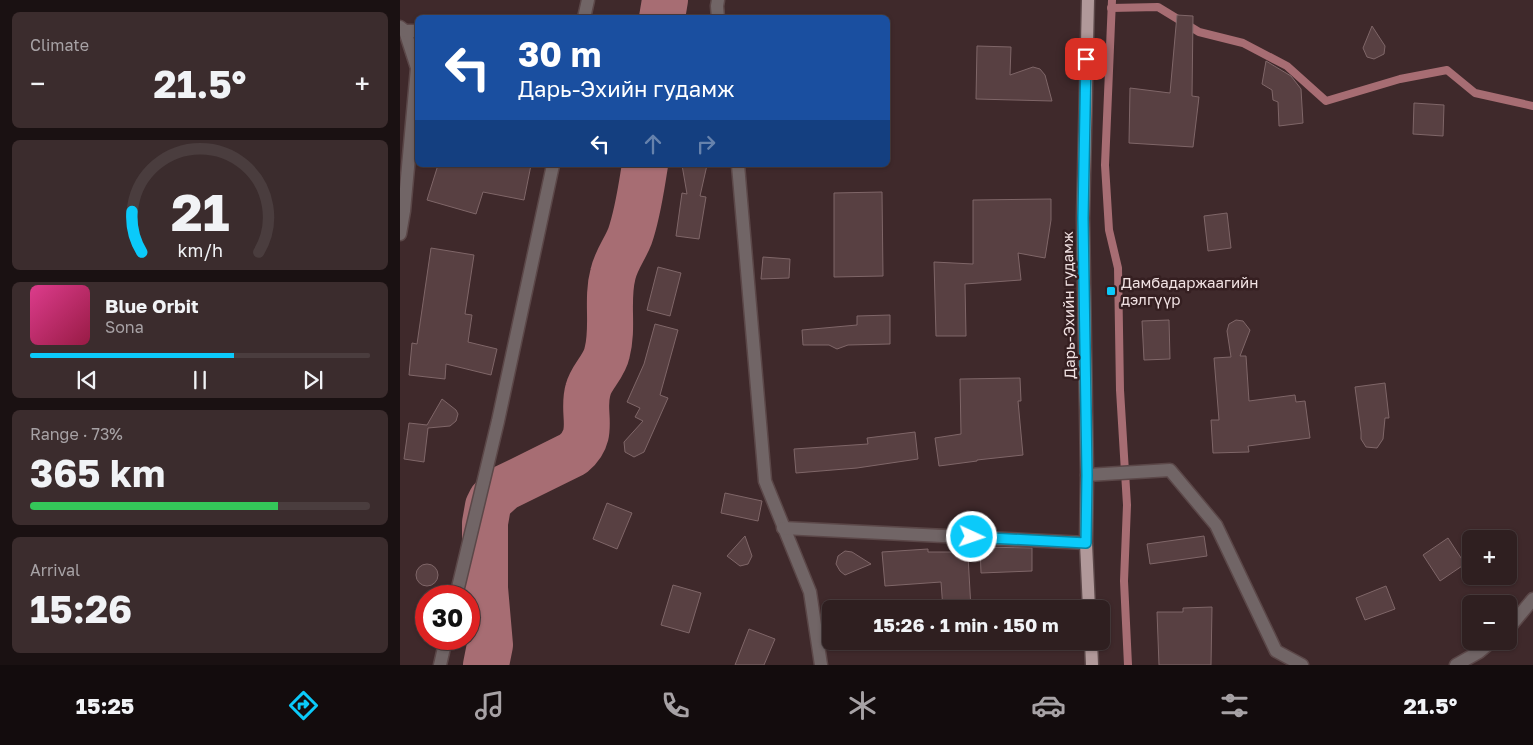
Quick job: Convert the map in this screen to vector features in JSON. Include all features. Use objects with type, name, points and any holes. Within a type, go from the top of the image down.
[{"type":"main road","name":"Дарь-Эхийн гудамж","points":[[1088,0],[1083,218],[1087,475],[1086,543],[1089,600]]},
{"type":"main road","points":[[1091,650],[1092,665]]},
{"type":"street","points":[[585,15],[588,0]]},
{"type":"street","points":[[718,0],[718,15]]},
{"type":"street","points":[[407,30],[415,60]]},
{"type":"street","points":[[400,234],[404,211],[415,90]]},
{"type":"street","points":[[459,585],[500,411],[553,167]]},
{"type":"street","points":[[738,167],[765,481],[782,528],[810,592],[821,665]]},
{"type":"street","points":[[1087,475],[1170,470],[1216,525],[1276,651],[1302,665]]},
{"type":"street","points":[[782,528],[1086,543]]},
{"type":"street","points":[[1517,618],[1533,599]]},
{"type":"street","points":[[440,665],[443,650]]},
{"type":"street","points":[[1456,665],[1481,650]]},
{"type":"building","points":[[1177,15],[1193,16],[1192,96],[1199,97],[1193,147],[1129,143],[1130,88],[1170,93]]},
{"type":"building","points":[[1372,26],[1385,46],[1384,54],[1374,59],[1367,57],[1363,48]]},
{"type":"building","points":[[977,46],[1011,47],[1010,75],[1033,67],[1040,69],[1045,75],[1052,101],[976,99]]},
{"type":"building","points":[[1266,61],[1291,76],[1301,89],[1303,123],[1279,126],[1278,102],[1273,100],[1272,90],[1262,84]]},
{"type":"building","points":[[1414,103],[1444,105],[1443,136],[1413,134]]},
{"type":"building","points":[[437,167],[531,167],[524,200],[483,192],[476,214],[427,200]]},
{"type":"building","points":[[682,167],[707,167],[700,196],[706,197],[699,239],[676,236],[682,193],[687,194]]},
{"type":"building","points":[[882,192],[883,276],[834,277],[834,193]]},
{"type":"building","points":[[1051,199],[1051,220],[1045,258],[1018,253],[1021,280],[965,284],[966,336],[936,336],[934,262],[973,264],[973,200]]},
{"type":"building","points":[[1227,213],[1231,248],[1208,251],[1204,216]]},
{"type":"building","points":[[431,248],[474,255],[465,314],[472,315],[468,342],[497,349],[491,375],[446,364],[445,379],[409,375],[412,343],[417,344]]},
{"type":"building","points":[[763,257],[790,259],[789,278],[761,279]]},
{"type":"building","points":[[658,267],[681,273],[670,316],[647,310]]},
{"type":"building","points":[[890,315],[890,344],[848,345],[837,349],[829,345],[803,345],[802,330],[857,325],[857,316]]},
{"type":"building","points":[[1169,320],[1170,359],[1144,360],[1142,321]]},
{"type":"building","points":[[1236,320],[1243,321],[1250,330],[1240,356],[1246,356],[1249,401],[1295,395],[1296,402],[1305,401],[1310,438],[1248,446],[1249,452],[1213,453],[1211,420],[1219,420],[1214,358],[1231,357],[1227,331],[1229,324]]},
{"type":"building","points":[[655,324],[678,330],[660,395],[668,398],[644,452],[634,457],[625,452],[624,442],[643,421],[635,417],[640,408],[627,402],[644,364]]},
{"type":"building","points":[[1020,378],[1021,401],[1018,401],[1023,455],[939,466],[935,438],[961,434],[960,379]]},
{"type":"building","points":[[1385,383],[1389,418],[1385,418],[1383,439],[1377,448],[1366,447],[1361,439],[1355,387]]},
{"type":"building","points":[[442,399],[456,410],[458,414],[456,421],[450,426],[428,428],[424,462],[404,459],[409,423],[427,425]]},
{"type":"building","points":[[915,432],[918,459],[857,468],[796,473],[794,449],[868,444],[867,438]]},
{"type":"building","points":[[725,493],[762,501],[758,521],[721,513]]},
{"type":"building","points":[[607,503],[632,513],[617,549],[593,539]]},
{"type":"building","points":[[745,536],[752,556],[748,564],[740,566],[727,556]]},
{"type":"building","points":[[1204,536],[1207,556],[1150,564],[1147,544]]},
{"type":"building","points":[[1448,538],[1462,559],[1462,566],[1440,581],[1423,555]]},
{"type":"building","points":[[980,547],[1032,548],[1032,571],[981,573]]},
{"type":"building","points":[[928,549],[928,552],[951,552],[968,556],[970,600],[942,600],[941,582],[885,586],[882,552]]},
{"type":"building","points":[[845,551],[852,552],[871,564],[845,575],[836,564],[838,556]]},
{"type":"building","points":[[423,565],[431,565],[437,571],[437,579],[431,585],[423,585],[417,579],[417,571]]},
{"type":"building","points":[[673,585],[701,593],[689,633],[661,625]]},
{"type":"building","points":[[1386,586],[1395,609],[1365,620],[1356,598]]},
{"type":"building","points":[[1212,607],[1211,665],[1159,665],[1157,612],[1183,612],[1183,608]]},
{"type":"building","points":[[749,629],[775,639],[764,665],[735,665]]},
{"type":"waterway","points":[[662,15],[665,0]]},
{"type":"waterway","points":[[1112,0],[1105,165],[1109,230],[1118,268],[1120,390],[1127,505],[1124,581],[1128,665]]},
{"type":"waterway","points":[[1111,8],[1158,7],[1199,32],[1243,43],[1287,66],[1326,101],[1400,79],[1447,70],[1475,93],[1533,106]]},
{"type":"waterway","points":[[486,665],[490,645],[485,588],[485,523],[488,506],[491,500],[504,488],[573,454],[584,439],[587,423],[586,399],[588,390],[605,358],[609,343],[610,294],[613,274],[633,227],[645,167]]},
{"type":"place","name":"Дамбадаржаагийн дэлгүүр","points":[[1111,291]]},
{"type":"route","points":[[972,537],[1086,543],[1087,475],[1083,218],[1086,59]]}]
